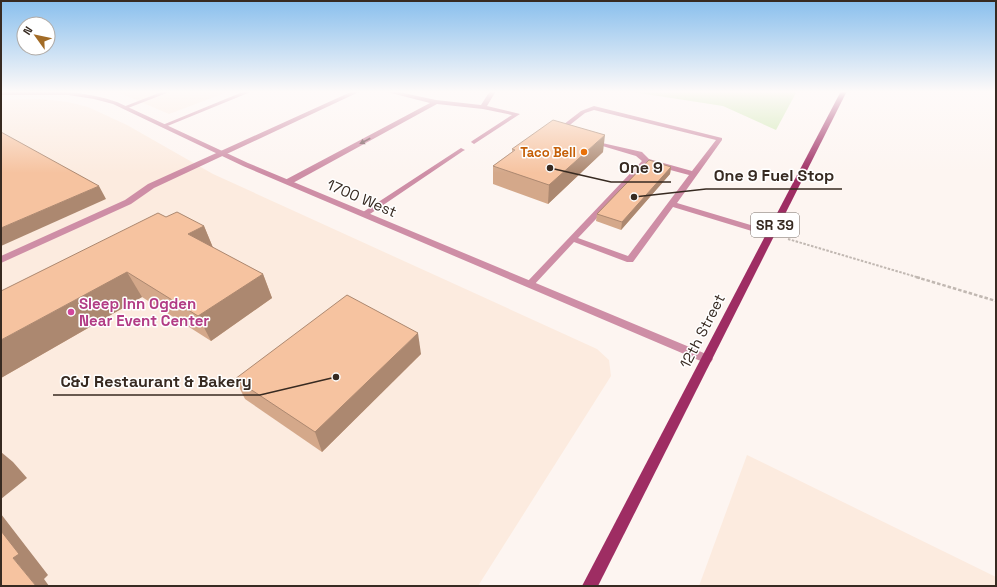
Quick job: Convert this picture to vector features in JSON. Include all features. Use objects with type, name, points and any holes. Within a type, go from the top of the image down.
[{"type":"main road","name":"12th Street","points":[[590,586],[830,118]]},
{"type":"street","name":"1700 West","points":[[149,118],[220,154],[707,359]]},
{"type":"street","points":[[164,126],[183,118]]},
{"type":"street","points":[[1,260],[128,202],[151,186],[298,118]]},
{"type":"street","points":[[288,182],[406,118]]},
{"type":"street","points":[[474,142],[509,118]]},
{"type":"street","points":[[575,118],[562,128],[569,135],[639,154],[646,161],[694,174]]},
{"type":"street","points":[[573,239],[630,260],[720,139],[638,118]]},
{"type":"street","points":[[364,214],[461,150]]},
{"type":"street","points":[[530,284],[646,161]]},
{"type":"street","points":[[671,204],[771,234]]},
{"type":"path","points":[[771,234],[996,301]]},
{"type":"shaded area","points":[[1,118],[113,118],[213,174],[597,349],[609,360],[611,376],[478,586],[1,586]]},
{"type":"shaded area","points":[[747,455],[996,577],[996,586],[699,586]]},
{"type":"green space","points":[[750,118],[782,118],[776,130]]},
{"type":"building","points":[[553,120],[605,135],[549,185],[493,166],[515,150],[512,149]]},
{"type":"building","points":[[1,132],[99,186],[1,228]]},
{"type":"building","points":[[649,160],[671,167],[622,222],[597,214]]},
{"type":"building","points":[[177,212],[204,226],[188,234],[263,274],[198,316],[127,272],[1,340],[1,291],[158,213],[166,217]]},
{"type":"building","points":[[347,295],[418,333],[315,432],[235,379]]},
{"type":"building","points":[[1,531],[19,554],[13,558],[36,586],[1,586]]},
{"type":"place","name":"Taco Bell","points":[[584,152]]},
{"type":"place","name":"One 9","points":[[550,168]]},
{"type":"place","name":"One 9 Fuel Stop","points":[[634,197]]},
{"type":"place","name":"Sleep Inn Ogden Near Event Center","points":[[71,312]]},
{"type":"place","name":"C&J Restaurant & Bakery","points":[[336,377]]}]
